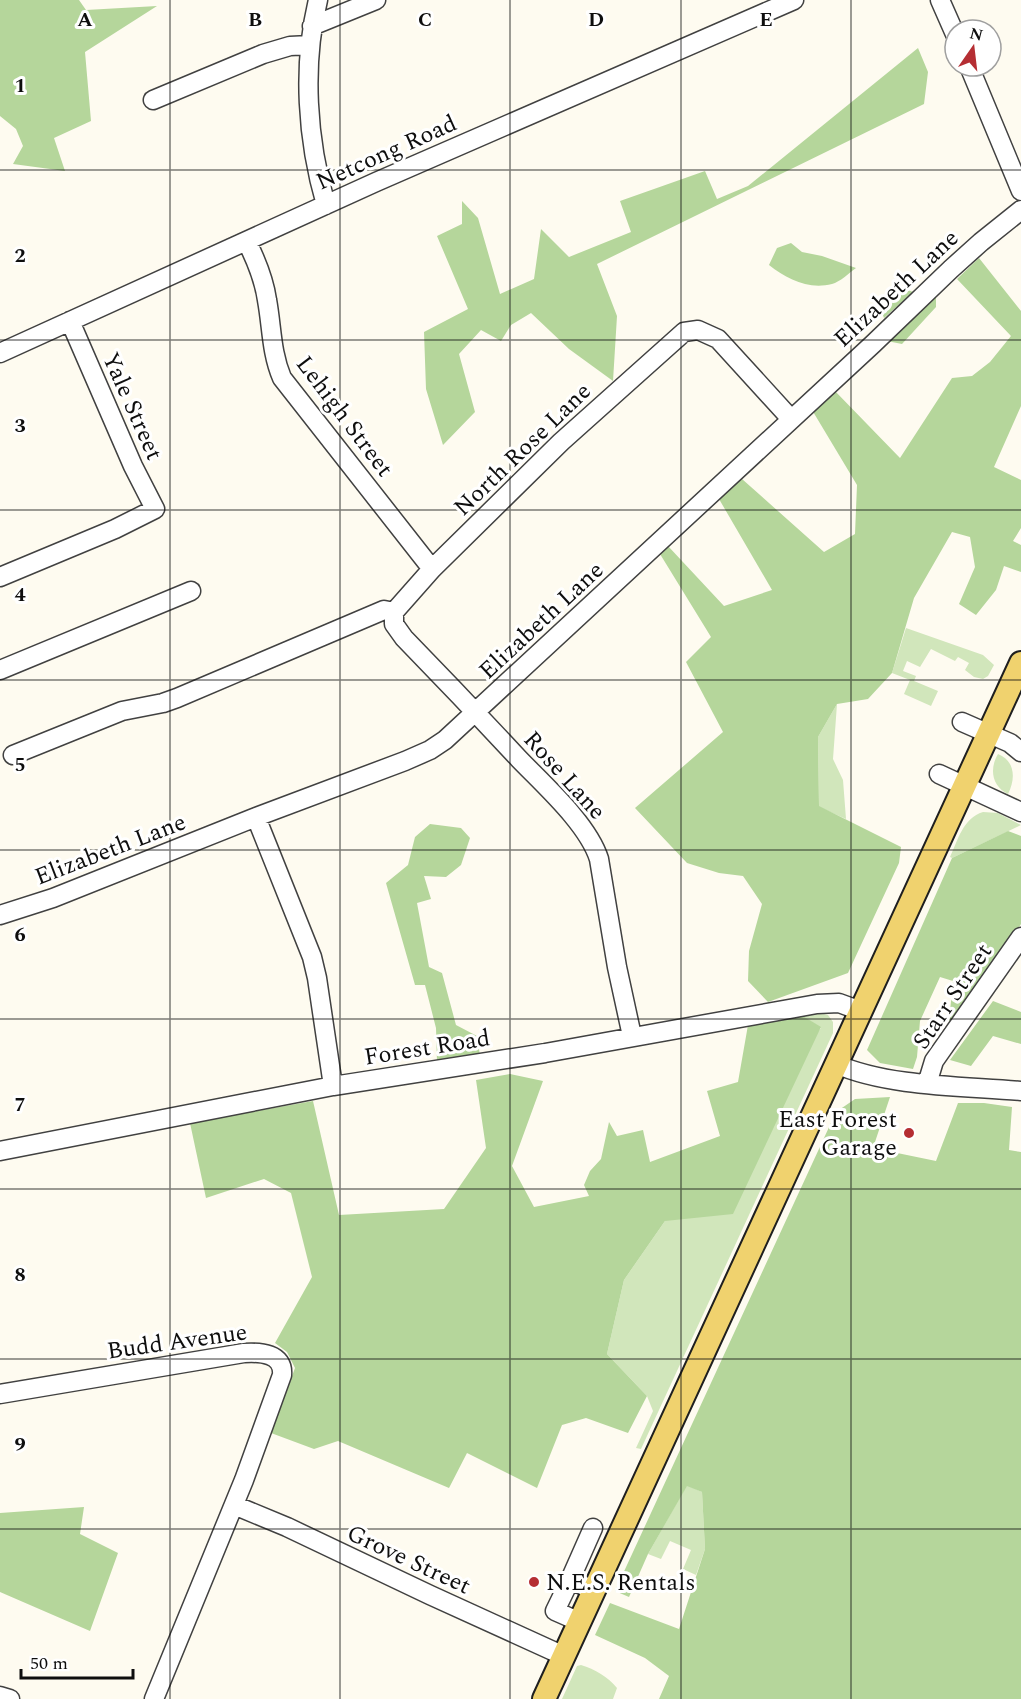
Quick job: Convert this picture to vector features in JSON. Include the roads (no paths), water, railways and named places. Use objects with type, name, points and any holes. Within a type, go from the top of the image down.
[{"type":"main road","points":[[544,1699],[1021,663]]},
{"type":"street","points":[[318,0],[310,45],[311,130],[326,205]]},
{"type":"street","points":[[312,26],[376,0]]},
{"type":"street","name":"Netcong Road","points":[[0,353],[326,205],[794,0]]},
{"type":"street","points":[[940,0],[948,18]]},
{"type":"street","points":[[153,100],[270,52],[290,46],[310,45]]},
{"type":"street","points":[[974,78],[1021,191]]},
{"type":"street","name":"Elizabeth Lane","points":[[0,915],[53,898],[430,750],[445,740],[476,714],[951,269],[1021,210]]},
{"type":"street","name":"Lehigh Street","points":[[247,242],[257,262],[267,297],[274,359],[282,378],[432,568]]},
{"type":"street","name":"Yale Street","points":[[0,578],[116,529],[155,509],[133,466],[70,321]]},
{"type":"street","name":"North Rose Lane","points":[[393,616],[432,568],[561,442],[687,331],[698,330],[718,339],[791,419]]},
{"type":"street","points":[[0,670],[191,591]]},
{"type":"street","points":[[13,755],[122,711],[164,703],[177,698],[384,610],[393,616]]},
{"type":"street","name":"Rose Lane","points":[[393,616],[396,628],[404,638],[567,811],[594,845],[599,859],[617,967],[632,1036]]},
{"type":"street","points":[[962,722],[1010,743],[1021,752]]},
{"type":"street","points":[[939,774],[1019,806]]},
{"type":"street","points":[[256,817],[312,957],[333,1086]]},
{"type":"street","name":"Starr Street","points":[[927,1084],[934,1061],[1021,937]]},
{"type":"street","name":"Forest Road","points":[[0,1151],[333,1086],[545,1053],[817,1004],[839,1003],[861,1011]]},
{"type":"street","points":[[836,1064],[860,1074],[927,1084],[1021,1090]]},
{"type":"street","name":"Budd Avenue","points":[[0,1394],[234,1354],[254,1352],[272,1356],[281,1366],[282,1375],[234,1505]]},
{"type":"street","points":[[154,1699],[234,1505]]},
{"type":"street","name":"Grove Street","points":[[234,1505],[287,1527],[517,1641],[564,1656]]},
{"type":"street","points":[[580,1622],[555,1611],[563,1586],[593,1528]]},
{"type":"street","points":[[563,1586],[594,1590]]},
{"type":"street","points":[[0,1695],[10,1699]]},
{"type":"place","name":"East Forest Garage","points":[[909,1133]]},
{"type":"place","name":"N.E.S. Rentals","points":[[534,1582]]}]
